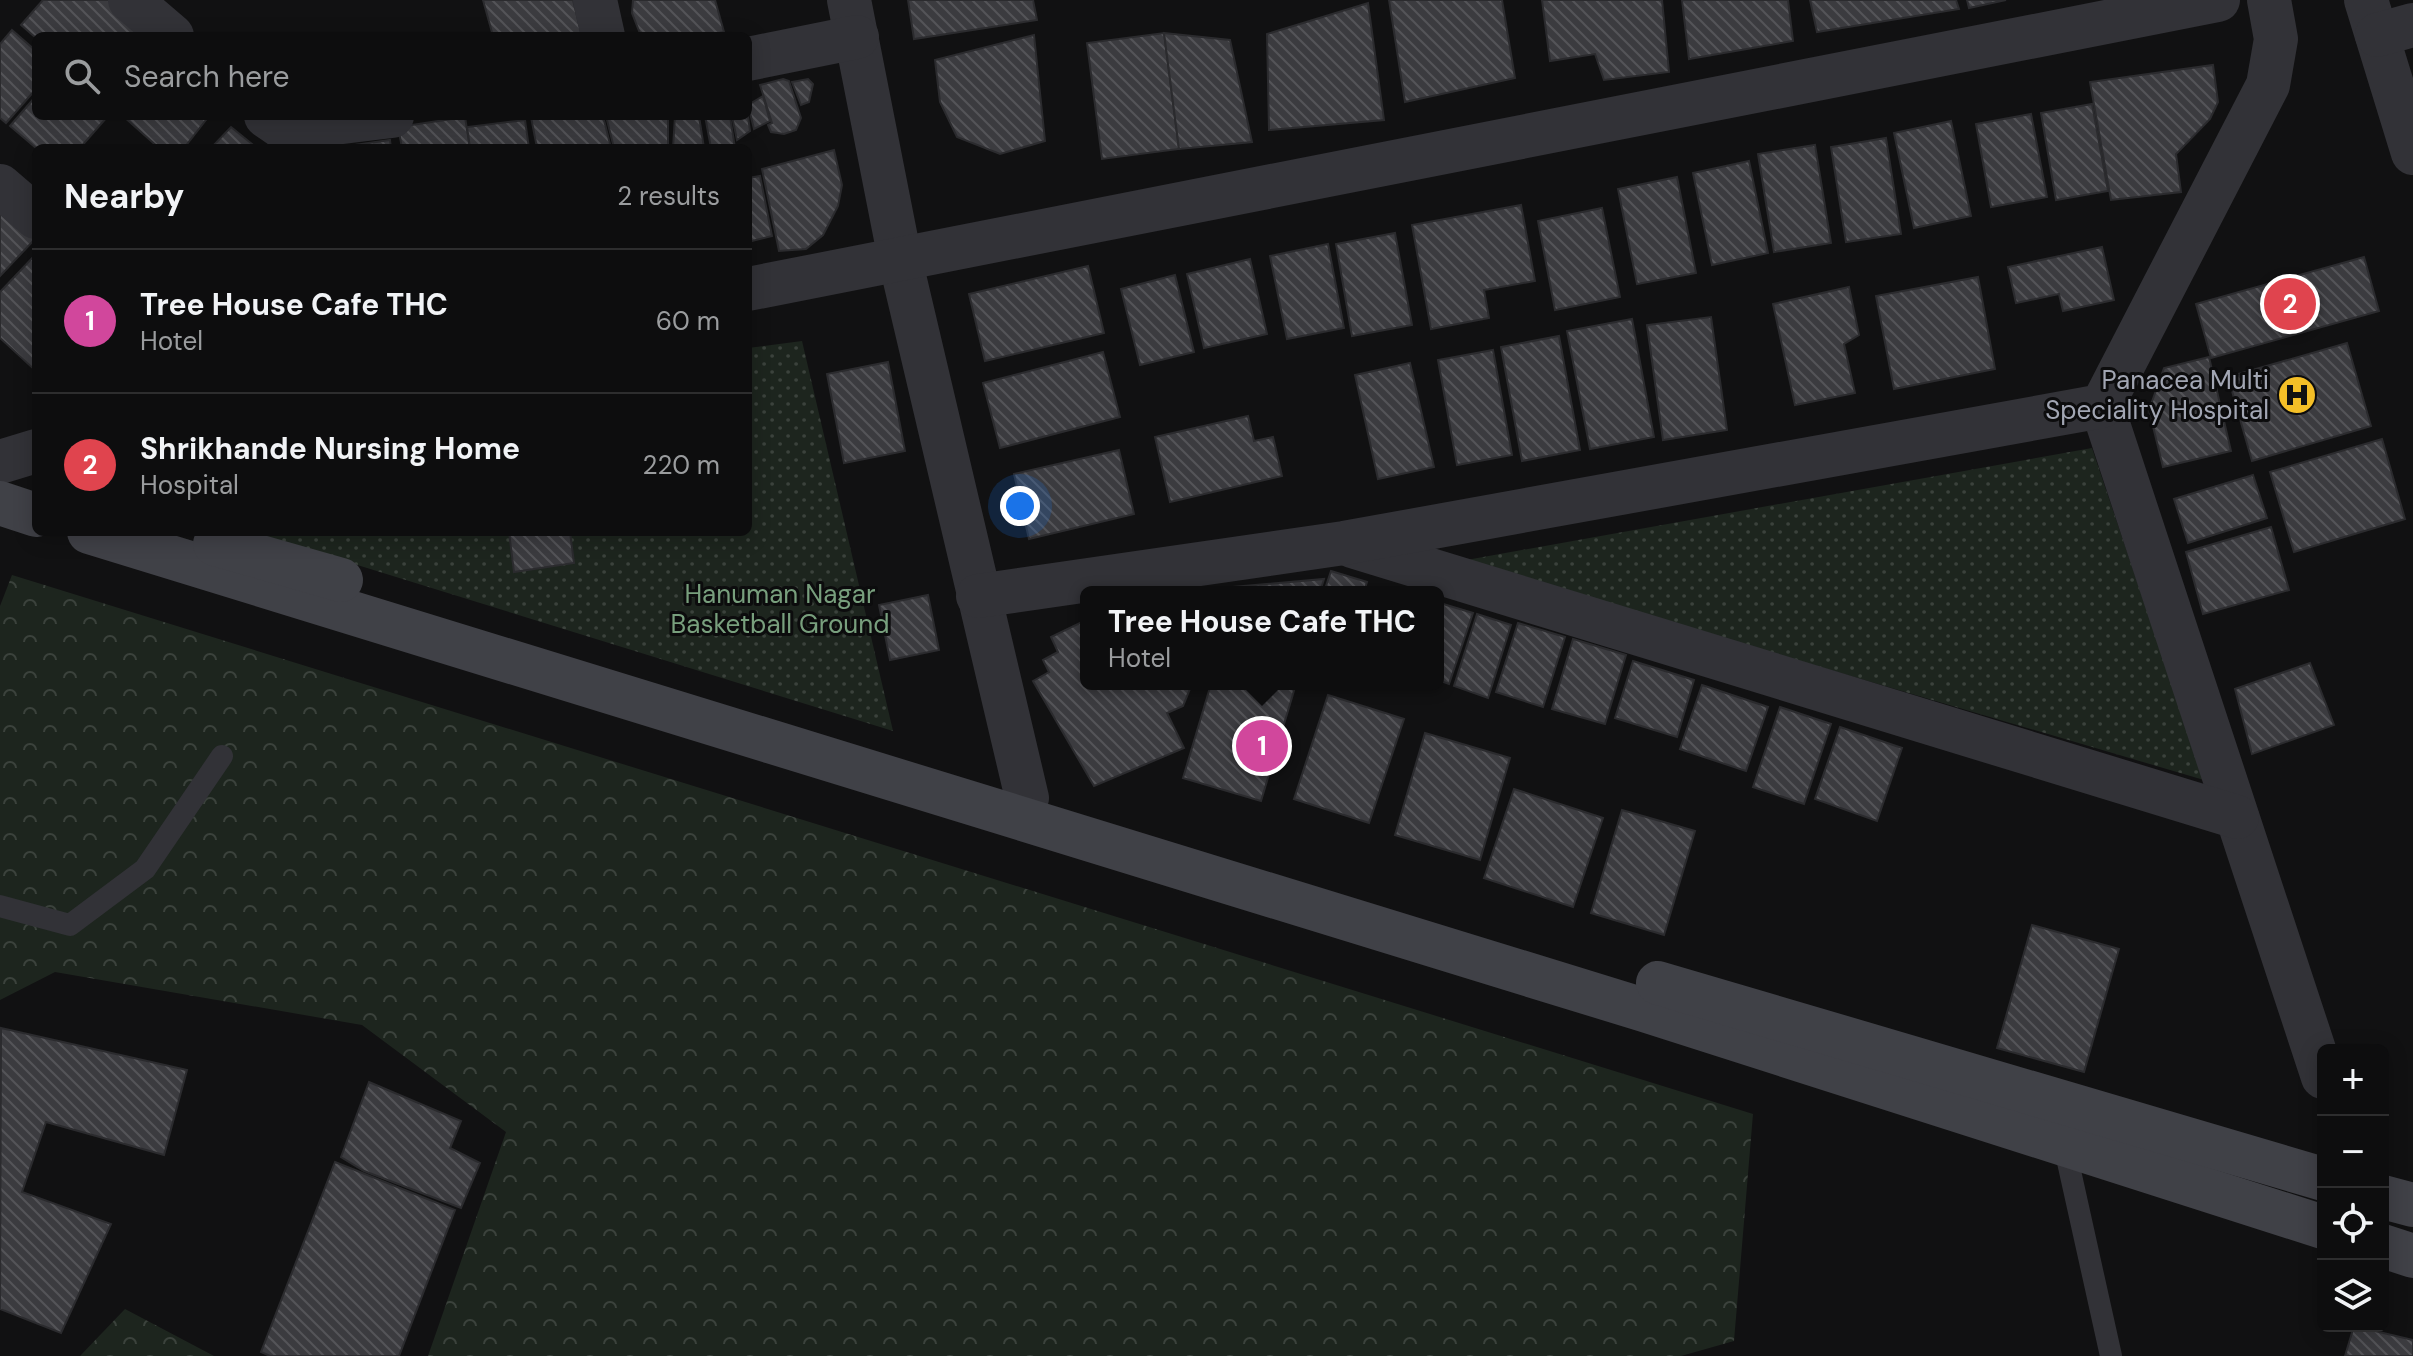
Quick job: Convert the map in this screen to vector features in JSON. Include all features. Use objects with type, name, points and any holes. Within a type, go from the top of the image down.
[{"type":"main road","points":[[0,487],[32,496]]},
{"type":"main road","points":[[0,503],[32,514]]},
{"type":"main road","points":[[102,536],[1554,982],[2317,1225]]},
{"type":"main road","points":[[186,536],[291,564],[1027,798],[2317,1177]]},
{"type":"main road","points":[[2389,1199],[2413,1205]]},
{"type":"main road","points":[[2389,1248],[2413,1256]]},
{"type":"street","points":[[130,0],[167,32]]},
{"type":"street","points":[[595,0],[602,32]]},
{"type":"street","points":[[752,288],[2218,0]]},
{"type":"street","points":[[2269,0],[2276,39],[2268,85],[2102,406],[2317,1059]]},
{"type":"street","points":[[2408,0],[2392,18],[2413,153]]},
{"type":"street","points":[[752,57],[853,18],[900,259],[1027,798]]},
{"type":"street","points":[[272,120],[285,129],[359,120]]},
{"type":"street","points":[[0,186],[32,214]]},
{"type":"street","points":[[978,596],[1344,543],[2102,406]]},
{"type":"street","points":[[0,462],[32,452]]},
{"type":"street","points":[[1344,543],[2237,817]]},
{"type":"lane","points":[[0,906],[70,925],[145,869],[222,756]]},
{"type":"lane","points":[[2064,1144],[2111,1356]]},
{"type":"green space","name":"Hanuman Nagar Basketball Ground","points":[[802,341],[893,731],[264,536],[752,536],[752,347]]},
{"type":"green space","points":[[2092,448],[2204,780],[1461,561]]},
{"type":"green space","points":[[12,575],[1753,1114],[1734,1341],[1681,1356],[428,1356],[506,1132],[362,1025],[55,972],[0,1000],[0,606]]},
{"type":"green space","points":[[125,1309],[214,1356],[80,1356]]},
{"type":"building","points":[[43,0],[108,0],[145,32],[32,32],[32,35],[21,25]]},
{"type":"building","points":[[483,0],[573,0],[581,32],[492,32]]},
{"type":"building","points":[[633,0],[715,0],[724,32],[639,32],[632,13]]},
{"type":"building","points":[[908,0],[1033,0],[1037,20],[914,39]]},
{"type":"building","points":[[1389,0],[1502,0],[1515,78],[1405,102]]},
{"type":"building","points":[[1542,0],[1662,0],[1669,72],[1604,80],[1595,54],[1550,61]]},
{"type":"building","points":[[1682,0],[1788,0],[1793,41],[1689,59]]},
{"type":"building","points":[[1810,0],[1956,0],[1959,9],[1817,32]]},
{"type":"building","points":[[1967,0],[2006,0],[1969,8]]},
{"type":"building","points":[[1368,3],[1384,120],[1269,130],[1267,34]]},
{"type":"building","points":[[12,30],[32,48],[32,94],[6,123],[0,118],[0,44]]},
{"type":"building","points":[[1164,33],[1179,149],[1102,159],[1087,43]]},
{"type":"building","points":[[1164,33],[1230,40],[1252,142],[1179,149]]},
{"type":"building","points":[[1034,35],[1045,141],[1000,154],[957,137],[940,102],[935,60]]},
{"type":"building","points":[[2213,65],[2218,102],[2210,119],[2176,154],[2181,192],[2111,200],[2090,82]]},
{"type":"building","points":[[783,79],[789,81],[801,118],[796,130],[784,134],[771,132],[768,125],[772,123],[760,85]]},
{"type":"building","points":[[808,79],[813,84],[809,102],[801,105],[792,82]]},
{"type":"building","points":[[763,96],[770,121],[754,129],[752,120],[752,103]]},
{"type":"building","points":[[32,101],[32,120],[104,120],[84,144],[32,145],[10,126]]},
{"type":"building","points":[[2092,104],[2108,191],[2056,200],[2041,113]]},
{"type":"building","points":[[2031,114],[2047,197],[1991,207],[1976,124]]},
{"type":"building","points":[[128,120],[206,120],[187,144],[154,144]]},
{"type":"building","points":[[465,120],[469,144],[401,144],[398,127]]},
{"type":"building","points":[[525,120],[528,144],[469,144],[467,127]]},
{"type":"building","points":[[532,120],[604,120],[610,144],[536,144]]},
{"type":"building","points":[[607,120],[668,120],[668,144],[613,144]]},
{"type":"building","points":[[675,120],[700,120],[703,144],[673,144]]},
{"type":"building","points":[[706,120],[731,120],[734,144],[710,144]]},
{"type":"building","points":[[733,120],[749,120],[750,131],[737,140]]},
{"type":"building","points":[[1951,121],[1971,216],[1914,228],[1894,133]]},
{"type":"building","points":[[231,127],[252,144],[215,144]]},
{"type":"building","points":[[1886,138],[1901,234],[1846,242],[1831,147]]},
{"type":"building","points":[[390,140],[390,144],[362,144]]},
{"type":"building","points":[[1815,145],[1831,243],[1774,252],[1758,154]]},
{"type":"building","points":[[834,150],[842,185],[838,206],[823,235],[806,249],[779,251],[762,169]]},
{"type":"building","points":[[1749,161],[1768,253],[1712,265],[1693,173]]},
{"type":"building","points":[[760,176],[772,236],[752,241],[752,177]]},
{"type":"building","points":[[1677,177],[1696,273],[1637,284],[1618,189]]},
{"type":"building","points":[[0,205],[32,234],[32,242],[0,276]]},
{"type":"building","points":[[1521,205],[1535,281],[1484,290],[1489,318],[1431,329],[1412,225]]},
{"type":"building","points":[[1602,208],[1620,297],[1555,310],[1538,221]]},
{"type":"building","points":[[1395,233],[1412,325],[1352,336],[1336,244]]},
{"type":"building","points":[[1328,244],[1344,328],[1287,339],[1270,256]]},
{"type":"building","points":[[2102,247],[2114,300],[2063,311],[2059,294],[2016,303],[2008,267]]},
{"type":"building","points":[[2364,257],[2379,311],[2211,358],[2196,304]]},
{"type":"building","points":[[32,258],[32,367],[0,338],[0,292]]},
{"type":"building","points":[[1250,259],[1267,334],[1204,348],[1187,274]]},
{"type":"building","points":[[1088,266],[1104,333],[985,361],[969,294]]},
{"type":"building","points":[[1175,275],[1194,352],[1140,365],[1121,289]]},
{"type":"building","points":[[1978,277],[1995,369],[1894,389],[1876,296]]},
{"type":"building","points":[[1849,287],[1859,335],[1844,344],[1855,393],[1795,405],[1773,304]]},
{"type":"building","points":[[1711,317],[1727,430],[1663,440],[1647,325]]},
{"type":"building","points":[[1632,319],[1654,437],[1590,449],[1567,331]]},
{"type":"building","points":[[1559,336],[1580,450],[1522,461],[1501,347]]},
{"type":"building","points":[[2347,343],[2371,426],[2252,461],[2228,377]]},
{"type":"building","points":[[1493,350],[1512,455],[1457,465],[1438,360]]},
{"type":"building","points":[[1103,352],[1120,417],[1000,448],[983,383]]},
{"type":"building","points":[[2209,357],[2231,451],[2163,467],[2149,410],[2164,368]]},
{"type":"building","points":[[888,362],[905,451],[844,463],[827,374]]},
{"type":"building","points":[[1410,363],[1434,467],[1378,479],[1355,375]]},
{"type":"building","points":[[1248,416],[1254,441],[1273,437],[1282,476],[1170,502],[1155,437]]},
{"type":"building","points":[[2382,439],[2405,519],[2294,552],[2270,472]]},
{"type":"building","points":[[1119,450],[1134,514],[1029,539],[1014,474]]},
{"type":"building","points":[[2253,475],[2267,518],[2188,543],[2174,499]]},
{"type":"building","points":[[2271,527],[2289,590],[2203,614],[2186,552]]},
{"type":"building","points":[[510,536],[571,536],[574,563],[514,572]]},
{"type":"building","points":[[1331,571],[1367,582],[1366,586],[1326,586]]},
{"type":"building","points":[[1324,579],[1322,586],[1245,586]]},
{"type":"building","points":[[928,595],[939,650],[890,660],[879,605]]},
{"type":"building","points":[[1444,604],[1473,613],[1449,684],[1444,682]]},
{"type":"building","points":[[1477,614],[1511,625],[1488,698],[1454,686]]},
{"type":"building","points":[[1080,623],[1080,690],[1190,690],[1183,706],[1167,713],[1184,748],[1094,786],[1033,681],[1049,672],[1043,660],[1058,652],[1051,637]]},
{"type":"building","points":[[1518,623],[1565,637],[1543,707],[1496,692]]},
{"type":"building","points":[[1573,639],[1626,655],[1605,724],[1552,709]]},
{"type":"building","points":[[1633,661],[1694,680],[1677,737],[1615,718]]},
{"type":"building","points":[[2310,663],[2334,725],[2252,754],[2235,689]]},
{"type":"building","points":[[1702,685],[1768,707],[1746,771],[1680,749]]},
{"type":"building","points":[[1209,690],[1294,690],[1261,801],[1183,778]]},
{"type":"building","points":[[1328,695],[1404,719],[1369,823],[1294,799]]},
{"type":"building","points":[[1780,707],[1831,724],[1804,804],[1753,787]]},
{"type":"building","points":[[1840,727],[1902,748],[1877,821],[1815,799]]},
{"type":"building","points":[[1425,733],[1510,758],[1480,860],[1395,835]]},
{"type":"building","points":[[1514,789],[1603,818],[1573,907],[1484,878]]},
{"type":"building","points":[[1622,810],[1695,831],[1664,935],[1591,913]]},
{"type":"building","points":[[2032,925],[2119,949],[2084,1072],[1997,1048]]},
{"type":"building","points":[[1,1028],[187,1070],[164,1155],[46,1122],[22,1192],[111,1224],[61,1333],[0,1309]]},
{"type":"building","points":[[369,1082],[461,1121],[450,1148],[480,1163],[461,1208],[364,1171],[341,1157]]},
{"type":"building","points":[[335,1162],[455,1210],[399,1356],[270,1356],[261,1352]]},
{"type":"building","points":[[2352,1332],[2379,1332],[2413,1340],[2413,1356],[2345,1356]]},
{"type":"place","name":"Shrikhande Nursing Home","points":[[2290,304]]},
{"type":"place","name":"Panacea Multi Speciality Hospital","points":[[2297,395]]},
{"type":"place","name":"Tree House Cafe THC","points":[[1262,746]]}]
